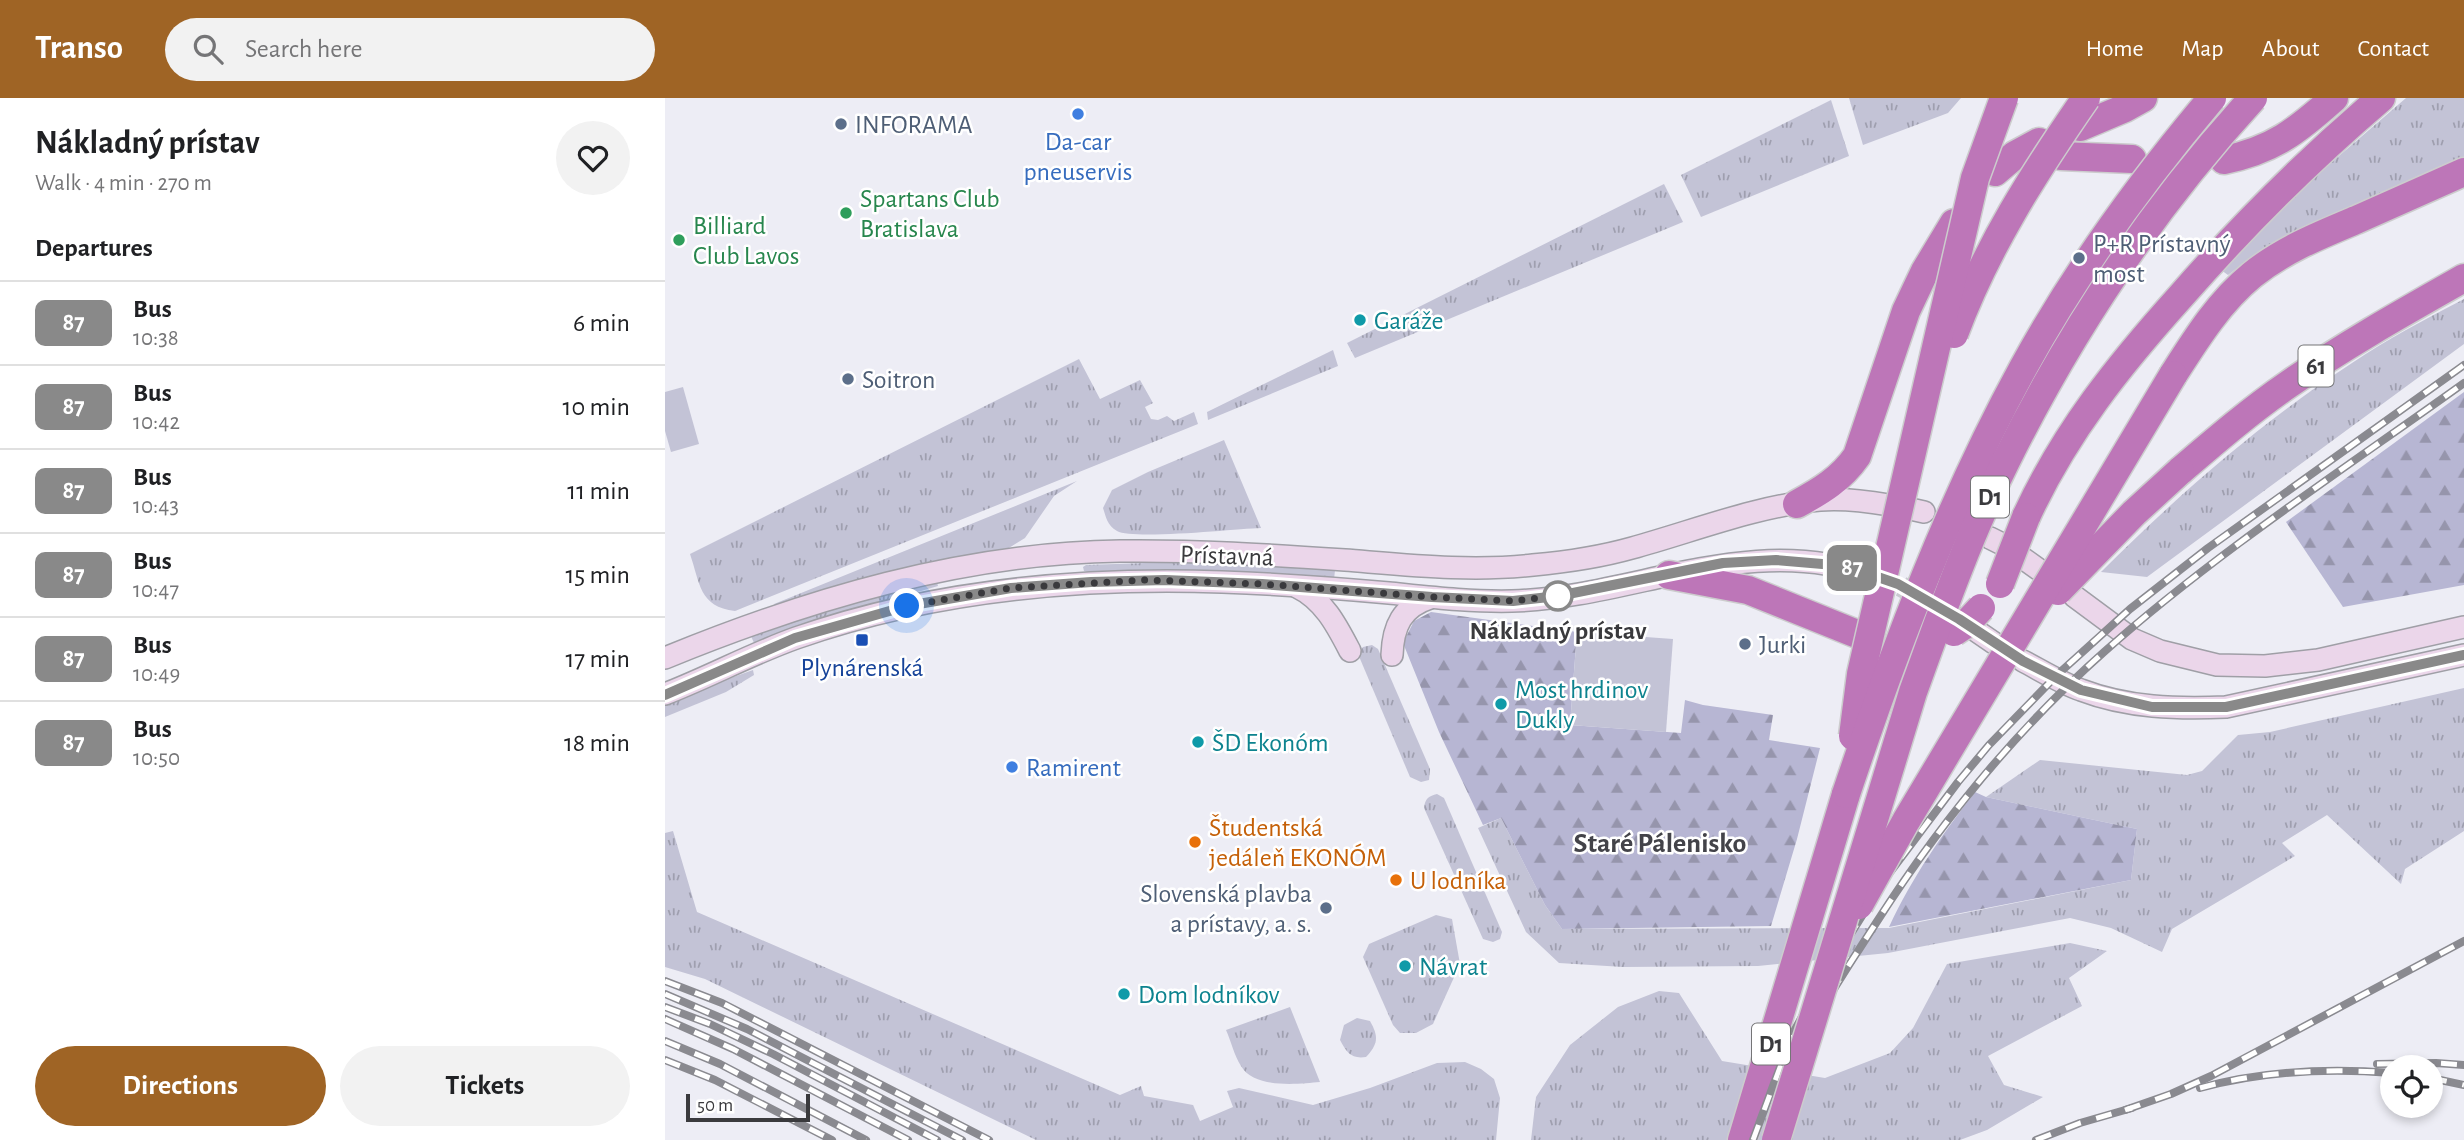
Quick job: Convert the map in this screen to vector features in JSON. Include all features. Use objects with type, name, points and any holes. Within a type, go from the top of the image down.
[{"type":"highway","points":[[1846,794],[1861,674],[1915,435],[1975,178],[2004,98]]},
{"type":"highway","points":[[1915,435],[1970,292],[1994,242],[2021,195],[2085,98]]},
{"type":"highway","points":[[2080,127],[2143,98]]},
{"type":"highway","name":"D1","points":[[1742,1140],[1846,794],[1883,685],[1937,546],[1979,453],[2017,379],[2076,280],[2131,199],[2212,98]]},
{"type":"highway","name":"D1","points":[[1776,1140],[1913,692],[1938,620],[2005,463],[2067,348],[2119,267],[2172,196],[2253,98]]},
{"type":"highway","points":[[2224,160],[2251,155],[2276,144],[2334,98]]},
{"type":"highway","points":[[1965,620],[2000,584],[2026,517],[2058,453],[2091,404],[2130,354],[2240,229],[2286,182],[2381,98]]},
{"type":"highway","points":[[1995,172],[2043,152],[2132,159]]},
{"type":"highway","points":[[1833,950],[1906,821],[2203,328],[2227,299],[2280,255],[2464,172]]},
{"type":"highway","points":[[1797,504],[1830,485],[1857,456],[1906,311],[1925,271],[1954,223]]},
{"type":"highway","name":"61","points":[[2025,626],[2134,513],[2227,430],[2340,350],[2464,278]]},
{"type":"highway","points":[[1669,575],[1748,590],[1857,634]]},
{"type":"main road","name":"Prístavná","points":[[665,658],[861,590],[934,573],[1052,554],[1120,551],[1237,554],[1452,568],[1529,566],[1621,551],[1748,514],[1797,504],[1844,500],[1889,505]]},
{"type":"main road","name":"Prístavná","points":[[665,695],[795,638],[907,606],[1053,584],[1146,580],[1224,582],[1432,597],[1524,600],[1558,596],[1723,563],[1776,560],[1846,566],[1872,576]]},
{"type":"main road","points":[[1297,587],[1312,596],[1328,613],[1350,651]]},
{"type":"main road","points":[[2074,596],[2132,639],[2153,648],[2217,664],[2265,666],[2318,660],[2464,627]]},
{"type":"main road","points":[[1392,655],[1392,639],[1400,617],[1417,602],[1432,597]]},
{"type":"main road","points":[[1965,620],[1994,643]]},
{"type":"main road","points":[[2023,661],[2081,690],[2111,699],[2152,707],[2226,707],[2464,655]]},
{"type":"green space","points":[[1849,98],[1961,98],[1948,113],[1863,145]]},
{"type":"green space","points":[[2406,98],[2464,98],[2464,157],[2297,231],[2264,248],[2228,275],[2221,270],[2303,187]]},
{"type":"green space","points":[[1831,100],[1849,156],[1701,217],[1681,175]]},
{"type":"green space","points":[[1664,184],[1683,222],[1355,358],[1347,343]]},
{"type":"green space","points":[[2464,299],[2464,344],[2147,577],[2101,572],[2190,488],[2285,410],[2379,346]]},
{"type":"green space","points":[[1333,350],[1338,366],[1208,420],[1207,412]]},
{"type":"green space","points":[[1079,359],[1100,399],[1140,380],[1153,403],[1145,407],[1151,419],[1158,420],[1167,416],[1174,421],[1194,412],[1198,424],[735,611],[714,604],[703,592],[690,554]]},
{"type":"green space","points":[[683,387],[699,444],[671,452],[665,431],[665,392]]},
{"type":"green space","points":[[2464,392],[2464,585],[2343,607],[2286,522]]},
{"type":"green space","points":[[1224,440],[1261,528],[1143,534],[1117,531],[1109,523],[1103,508],[1112,490]]},
{"type":"green space","points":[[1077,481],[1054,496],[1025,538],[1004,551],[906,568],[776,607],[774,604]]},
{"type":"green space","points":[[1175,562],[1335,570],[1334,580],[1208,572],[1088,572],[1084,571],[1083,567]]},
{"type":"green space","points":[[937,582],[938,586],[782,632],[754,643],[751,636],[855,602]]},
{"type":"green space","points":[[1431,612],[1577,632],[1570,725],[1681,733],[1685,700],[1773,715],[1769,740],[1820,748],[1771,926],[1562,929],[1545,905],[1501,818],[1483,825],[1439,732],[1403,643],[1414,621]]},
{"type":"green space","points":[[1577,632],[1673,639],[1666,732],[1570,725]]},
{"type":"green space","points":[[1372,645],[1378,649],[1430,769],[1429,780],[1421,782],[1410,777],[1358,654],[1363,647]]},
{"type":"green space","points":[[753,670],[754,675],[726,692],[665,717],[665,706]]},
{"type":"green space","points":[[2464,688],[2464,831],[2405,869],[2401,884],[2327,815],[2282,843],[2295,856],[2172,929],[2162,952],[2111,928],[2070,918],[1888,953],[1758,966],[1623,967],[1559,963],[1526,932],[1478,828],[1501,818],[1545,905],[1562,929],[1889,928],[2131,880],[2137,829],[1986,797],[2040,760],[2187,775],[2202,771],[2238,735],[2270,732]]},
{"type":"green space","points":[[1975,792],[1986,797],[2137,829],[2131,880],[1889,927],[1928,857]]},
{"type":"green space","points":[[1437,794],[1444,798],[1502,932],[1500,939],[1493,942],[1483,939],[1424,808],[1428,798]]},
{"type":"green space","points":[[673,831],[697,912],[1120,1095],[1141,1086],[1144,1096],[1193,1105],[1200,1121],[1233,1107],[1227,1091],[1239,1088],[1313,1105],[1370,1088],[1437,1063],[1465,1062],[1494,1079],[1500,1098],[1496,1140],[1036,1140],[705,979],[665,967],[665,833]]},
{"type":"green space","points":[[1436,915],[1452,919],[1460,964],[1433,1024],[1416,1033],[1400,1033],[1393,1025],[1363,957],[1369,944]]},
{"type":"green space","points":[[2070,943],[2107,951],[2069,978],[2082,1006],[1988,1056],[2004,1085],[2043,1097],[1987,1130],[1960,1140],[1531,1140],[1536,1097],[1570,1045],[1618,1007],[1659,991],[1679,993],[1722,1061],[1825,1078],[1890,1053],[1913,1028],[1947,964]]},
{"type":"green space","points":[[1290,1007],[1320,1082],[1266,1082],[1247,1073],[1234,1053],[1226,1030]]},
{"type":"green space","points":[[1357,1018],[1370,1021],[1375,1032],[1375,1044],[1366,1057],[1350,1054],[1340,1040],[1344,1025]]},
{"type":"tunnel","points":[[1872,576],[1897,584],[1930,603]]},
{"type":"railway","points":[[1753,1140],[1792,1035],[1821,982],[1885,879],[1989,745],[2057,675],[2130,609],[2208,548],[2464,365]]},
{"type":"railway","points":[[1768,1140],[1785,1090],[1813,1025],[1839,981],[1926,850],[2010,746],[2071,682],[2146,616],[2280,513],[2464,383]]},
{"type":"railway","points":[[2125,1110],[2211,1076],[2464,941]]},
{"type":"railway","points":[[665,981],[722,1003],[989,1140]]},
{"type":"railway","points":[[665,994],[747,1029],[962,1140]]},
{"type":"railway","points":[[665,1007],[710,1024],[773,1054],[937,1140]]},
{"type":"railway","points":[[665,1019],[733,1049],[908,1140]]},
{"type":"railway","points":[[665,1041],[720,1064],[866,1140]]},
{"type":"railway","points":[[665,1060],[715,1080],[832,1140]]},
{"type":"railway","points":[[2377,1064],[2464,1065]]},
{"type":"railway","points":[[2200,1088],[2271,1074],[2380,1072]]},
{"type":"railway","points":[[2443,1081],[2464,1085]]},
{"type":"railway","points":[[2036,1140],[2080,1123],[2132,1108]]},
{"type":"bus line","name":"87","points":[[665,695],[795,638],[907,606],[1011,588],[1165,580],[1513,601],[1558,596],[1723,563],[1776,560],[1846,566],[1898,584],[1959,619],[2023,661],[2081,690],[2152,707],[2226,707],[2464,655]]},
{"type":"place","name":"Da-car pneuservis","points":[[1078,114]]},
{"type":"place","name":"INFORAMA","points":[[841,124]]},
{"type":"place","name":"Spartans Club Bratislava","points":[[846,213]]},
{"type":"place","name":"Billiard Club Lavos","points":[[679,240]]},
{"type":"place","name":"P+R Prístavný most","points":[[2079,258]]},
{"type":"place","name":"Garáže","points":[[1360,320]]},
{"type":"place","name":"Soitron","points":[[848,379]]},
{"type":"place","name":"Nákladný prístav","points":[[1558,596]]},
{"type":"place","name":"Plynárenská","points":[[862,640]]},
{"type":"place","name":"Jurki","points":[[1745,644]]},
{"type":"place","name":"Most hrdinov Dukly","points":[[1501,704]]},
{"type":"place","name":"ŠD Ekonóm","points":[[1198,742]]},
{"type":"place","name":"Ramirent","points":[[1012,767]]},
{"type":"place","name":"Študentská jedáleň EKONÓM","points":[[1195,842]]},
{"type":"place","name":"U lodníka","points":[[1396,880]]},
{"type":"place","name":"Slovenská plavba a prístavy, a. s.","points":[[1326,908]]},
{"type":"place","name":"Návrat","points":[[1405,966]]},
{"type":"place","name":"Dom lodníkov","points":[[1124,994]]},
{"type":"district","name":"Staré Pálenisko","points":[[1660,842]]},
{"type":"route","points":[[907,606],[1011,588],[1146,580],[1262,584],[1513,601],[1558,596]]}]
